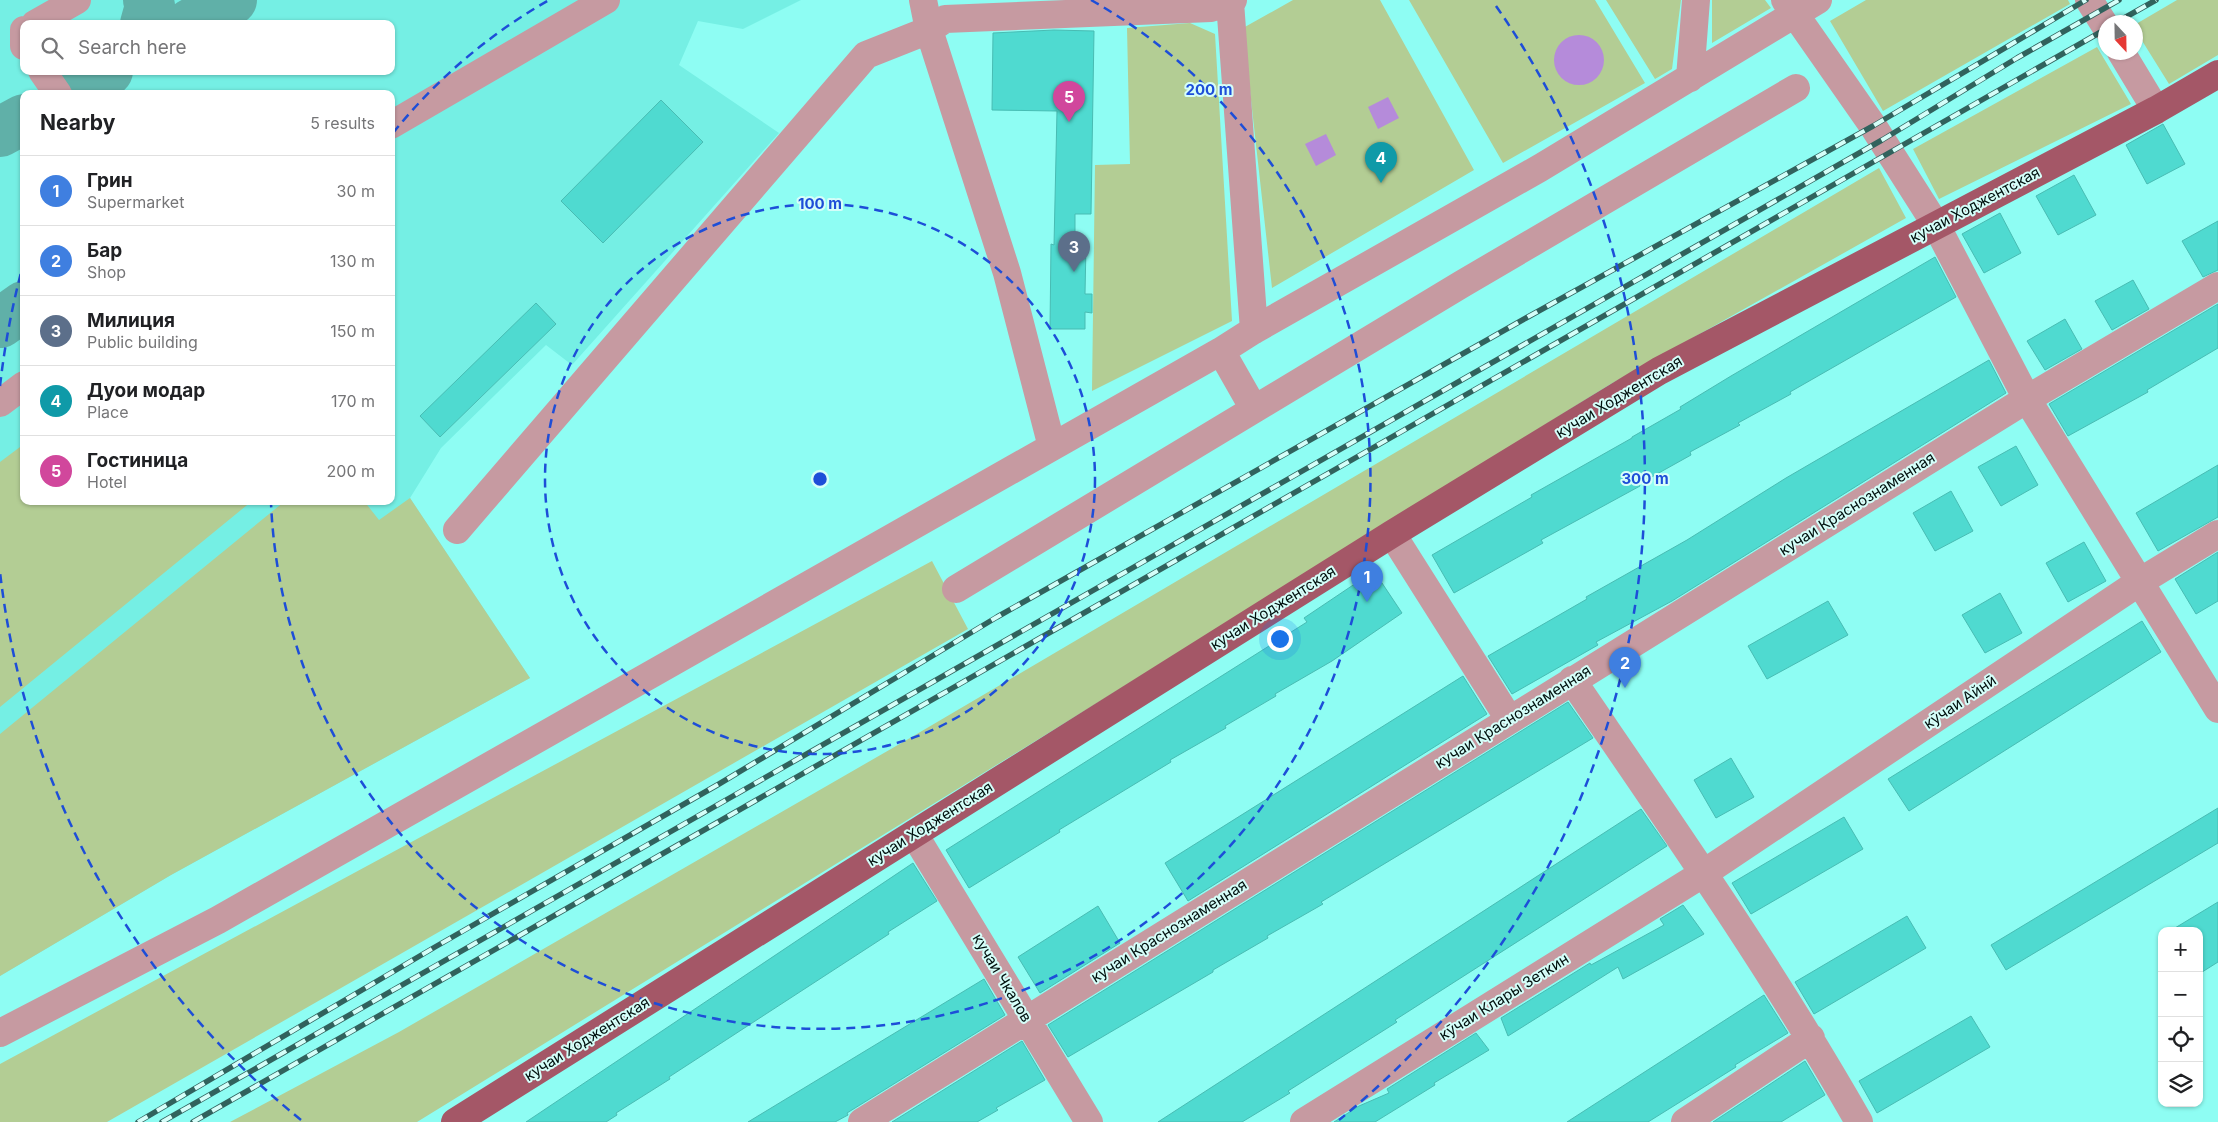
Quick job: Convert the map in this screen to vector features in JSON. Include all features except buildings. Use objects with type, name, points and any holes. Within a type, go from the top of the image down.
[{"type":"main road","name":"кучаи Ходжентская","points":[[455,1122],[1392,534],[1659,371],[2156,110],[2218,74]]},
{"type":"street","points":[[40,14],[77,0]]},
{"type":"street","points":[[923,0],[929,30],[1007,273],[1052,447]]},
{"type":"street","points":[[1690,78],[1696,0]]},
{"type":"street","points":[[0,1033],[218,920],[1221,351],[1254,330],[1540,168],[1690,78],[1789,7],[1818,0]]},
{"type":"street","points":[[2089,0],[2098,15]]},
{"type":"street","points":[[395,123],[602,1]]},
{"type":"street","points":[[457,530],[866,55],[929,30],[945,19],[1211,8],[1231,1],[1254,330]]},
{"type":"street","points":[[1789,7],[1873,126],[1936,226],[2027,399],[2218,708]]},
{"type":"street","points":[[2126,60],[2156,110]]},
{"type":"street","points":[[45,75],[55,90]]},
{"type":"street","points":[[956,589],[1462,284],[1796,88]]},
{"type":"street","name":"кучаи Краснознаменная","points":[[862,1122],[2027,399],[2218,286]]},
{"type":"street","points":[[1221,351],[1254,409]]},
{"type":"street","points":[[0,403],[20,388]]},
{"type":"street","points":[[1392,534],[1509,719]]},
{"type":"street","name":"кӯчаи Айнӣ","points":[[1704,873],[2141,581],[2218,534]]},
{"type":"street","points":[[1572,680],[1704,873],[1811,1038],[1859,1122]]},
{"type":"street","name":"кучаи Чкалов","points":[[914,834],[1089,1122]]},
{"type":"street","name":"кӯчаи Клары Зеткин","points":[[1304,1122],[1704,873]]},
{"type":"street","points":[[1685,1122],[1811,1038]]},
{"type":"shaded area","points":[[0,0],[801,0],[743,29],[698,21],[679,65],[779,133],[572,365],[546,345],[441,448],[410,498],[530,678],[171,875],[0,976]]},
{"type":"shaded area","points":[[1293,0],[1380,0],[1474,170],[1272,288],[1243,28]]},
{"type":"shaded area","points":[[1409,0],[1595,0],[1645,83],[1503,163]]},
{"type":"shaded area","points":[[1606,0],[1681,0],[1672,69],[1655,79]]},
{"type":"shaded area","points":[[1712,0],[1765,0],[1771,8],[1712,43]]},
{"type":"shaded area","points":[[1866,0],[2068,0],[2070,4],[1883,111],[1830,21]]},
{"type":"shaded area","points":[[2177,0],[2218,0],[2218,55],[2169,84],[2143,42],[2143,20]]},
{"type":"shaded area","points":[[1190,23],[1215,34],[1232,321],[1092,391],[1095,165],[1130,164],[1127,28]]},
{"type":"shaded area","points":[[1574,35],[1584,35],[1597,42],[1604,55],[1604,65],[1597,78],[1584,85],[1574,85],[1565,81],[1558,74],[1554,65],[1554,55],[1558,46],[1565,39]]},
{"type":"shaded area","points":[[2097,47],[2098,60],[2105,60],[2131,104],[1939,199],[1913,149]]},
{"type":"shaded area","points":[[1388,97],[1399,118],[1378,129],[1368,107]]},
{"type":"shaded area","points":[[1326,134],[1336,155],[1316,166],[1305,144]]},
{"type":"shaded area","points":[[1879,168],[1906,218],[1609,385],[417,1122],[230,1122],[399,1032],[910,738]]},
{"type":"shaded area","points":[[20,447],[20,505],[247,505],[0,707],[0,462]]},
{"type":"shaded area","points":[[410,498],[530,678],[171,875],[0,976],[0,734],[280,505],[367,505],[379,520]]},
{"type":"shaded area","points":[[932,561],[968,629],[107,1122],[0,1122],[0,1064]]},
{"type":"taxiway","points":[[146,20],[150,6],[148,0]]},
{"type":"taxiway","points":[[197,20],[232,0]]},
{"type":"taxiway","points":[[76,90],[101,75]]},
{"type":"taxiway","points":[[0,132],[20,121]]},
{"type":"taxiway","points":[[0,323],[20,309]]},
{"type":"railway","points":[[138,1122],[435,947],[719,784],[997,617],[1526,318],[1873,126],[2086,0]]},
{"type":"railway","points":[[162,1122],[1882,140],[2017,58],[2119,0]]},
{"type":"railway","points":[[2129,15],[2156,0]]},
{"type":"railway","points":[[193,1122],[2098,34]]},
{"type":"place","name":"Гостиница","points":[[1069,122]]},
{"type":"place","name":"Дуои модар","points":[[1381,183]]},
{"type":"place","name":"Милиция","points":[[1074,272]]},
{"type":"place","name":"Грин","points":[[1367,602]]},
{"type":"place","name":"Бар","points":[[1625,688]]}]
